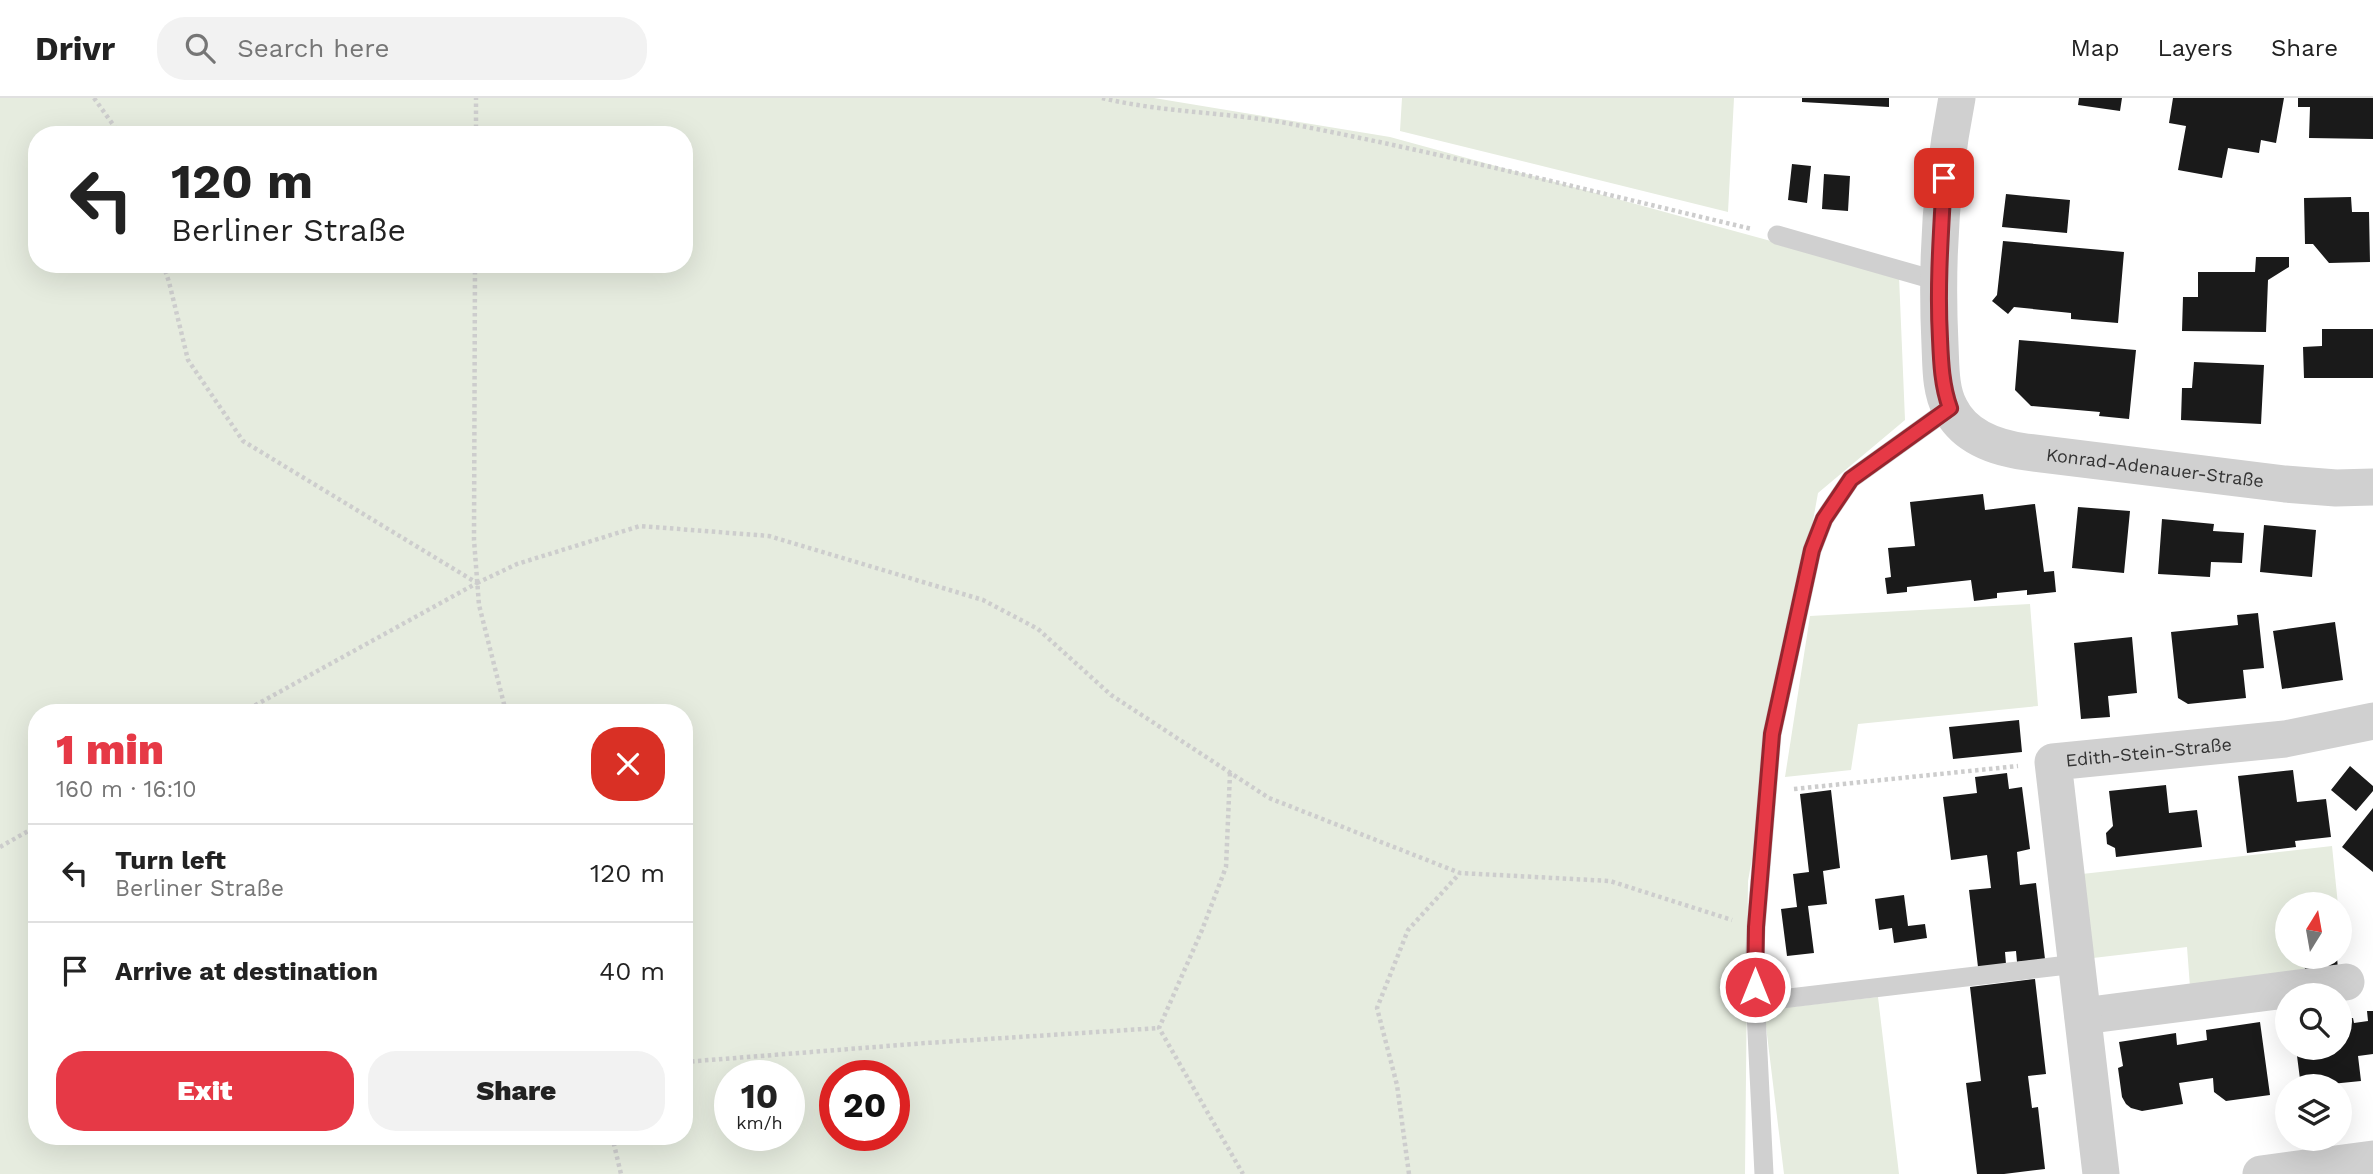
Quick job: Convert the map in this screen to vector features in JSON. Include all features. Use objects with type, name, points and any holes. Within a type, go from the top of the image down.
[{"type":"street","points":[[1950,408],[1942,374],[1938,281],[1944,178],[1957,98]]},
{"type":"street","name":"Konrad-Adenauer-Straße","points":[[1950,408],[1969,431],[1994,445],[2010,450],[2285,484],[2336,488],[2373,487]]},
{"type":"street","name":"Edith-Stein-Straße","points":[[2101,1174],[2053,762],[2285,739],[2373,721]]},
{"type":"street","points":[[2083,1016],[2346,982]]},
{"type":"street","points":[[2266,1174],[2373,1159]]},
{"type":"lane","points":[[1777,235],[1938,281]]},
{"type":"lane","points":[[1764,1174],[1754,972],[1756,927],[1772,734],[1812,550],[1824,519],[1851,479],[1950,408]]},
{"type":"lane","points":[[1756,1002],[2077,964]]},
{"type":"path","points":[[94,98],[114,126]]},
{"type":"path","points":[[476,98],[476,126]]},
{"type":"path","points":[[1102,98],[1180,111],[1280,122],[1379,141],[1777,235]]},
{"type":"path","points":[[165,273],[188,360],[243,441],[477,583]]},
{"type":"path","points":[[475,273],[474,540],[479,605],[504,704]]},
{"type":"path","points":[[258,704],[477,583],[517,564],[640,526],[769,536],[983,600],[1038,629],[1111,695],[1269,798],[1460,873],[1610,881],[1756,927]]},
{"type":"path","points":[[1769,791],[2053,762]]},
{"type":"path","points":[[1159,1028],[1226,867],[1230,772]]},
{"type":"path","points":[[0,846],[28,831]]},
{"type":"path","points":[[1409,1174],[1397,1085],[1377,1008],[1408,930],[1460,873]]},
{"type":"path","points":[[693,1061],[926,1042],[1159,1028]]},
{"type":"path","points":[[1159,1028],[1242,1174]]},
{"type":"path","points":[[613,1145],[621,1174]]},
{"type":"shaded area","points":[[0,98],[1154,98],[1390,137],[1899,276],[1905,420],[1818,493],[1748,881],[1745,1174],[0,1174]]},
{"type":"shaded area","points":[[1402,98],[1734,98],[1728,212],[1400,131]]},
{"type":"shaded area","points":[[2030,604],[2038,706],[1858,724],[1851,770],[1785,777],[1810,616]]},
{"type":"shaded area","points":[[2332,846],[2337,892],[2275,892],[2275,970],[2305,970],[2306,975],[2190,987],[2187,947],[2093,958],[2082,874]]},
{"type":"shaded area","points":[[1878,997],[1899,1174],[1784,1174],[1764,1010]]},
{"type":"building","points":[[1802,98],[1889,98],[1889,107],[1802,102]]},
{"type":"building","points":[[2079,98],[2122,98],[2120,111],[2078,105]]},
{"type":"building","points":[[2173,98],[2284,98],[2276,143],[2261,140],[2259,153],[2228,148],[2222,178],[2178,170],[2186,126],[2169,123]]},
{"type":"building","points":[[2298,98],[2373,98],[2373,139],[2309,138],[2310,107],[2298,107]]},
{"type":"building","points":[[1792,164],[1811,166],[1807,203],[1788,200]]},
{"type":"building","points":[[1824,174],[1850,176],[1848,211],[1822,209]]},
{"type":"building","points":[[2006,194],[2070,200],[2067,233],[2002,227]]},
{"type":"building","points":[[2351,197],[2352,212],[2369,212],[2370,262],[2329,263],[2313,244],[2305,244],[2304,198]]},
{"type":"building","points":[[2003,241],[2124,252],[2118,323],[2071,319],[2071,313],[2014,307],[2008,314],[1992,301],[1997,295]]},
{"type":"building","points":[[2256,257],[2289,257],[2289,267],[2268,280],[2266,332],[2182,331],[2183,297],[2198,297],[2198,272],[2255,272]]},
{"type":"building","points":[[2322,329],[2373,329],[2373,378],[2304,378],[2303,347],[2322,346]]},
{"type":"building","points":[[2019,340],[2136,350],[2129,419],[2099,416],[2100,412],[2031,406],[2015,390]]},
{"type":"building","points":[[2194,362],[2264,365],[2261,424],[2181,420],[2182,388],[2192,388]]},
{"type":"building","points":[[1983,494],[1985,510],[2035,504],[2044,572],[2054,571],[2056,592],[2027,595],[2027,590],[1997,593],[1997,598],[1974,601],[1971,580],[1907,587],[1907,592],[1887,594],[1885,578],[1891,577],[1888,548],[1915,546],[1910,502]]},
{"type":"building","points":[[2078,507],[2130,511],[2124,573],[2072,568]]},
{"type":"building","points":[[2162,519],[2214,524],[2213,531],[2244,533],[2242,563],[2211,562],[2210,577],[2158,574]]},
{"type":"building","points":[[2264,525],[2316,530],[2312,577],[2260,572]]},
{"type":"building","points":[[2258,613],[2264,668],[2243,670],[2246,698],[2188,704],[2178,698],[2171,632],[2238,625],[2237,615]]},
{"type":"building","points":[[2335,622],[2343,680],[2282,689],[2273,631]]},
{"type":"building","points":[[2132,637],[2137,693],[2108,696],[2110,717],[2081,719],[2074,643]]},
{"type":"building","points":[[2019,720],[2022,752],[1953,759],[1949,727]]},
{"type":"building","points":[[2350,766],[2373,786],[2373,791],[2356,811],[2331,790]]},
{"type":"building","points":[[2293,770],[2297,802],[2326,799],[2331,837],[2295,841],[2296,847],[2247,853],[2238,776]]},
{"type":"building","points":[[2007,773],[2009,789],[2022,787],[2030,849],[2017,852],[2020,885],[2036,883],[2045,959],[2017,962],[2016,951],[2005,952],[2006,964],[1978,967],[1969,890],[1991,888],[1987,855],[1951,860],[1943,797],[1977,793],[1975,777]]},
{"type":"building","points":[[2166,785],[2169,813],[2197,810],[2202,847],[2116,857],[2115,848],[2107,844],[2106,833],[2113,826],[2109,791]]},
{"type":"building","points":[[1831,790],[1840,868],[1823,871],[1827,904],[1808,906],[1814,953],[1787,956],[1781,909],[1797,907],[1793,874],[1809,872],[1800,794]]},
{"type":"building","points":[[2373,808],[2373,872],[2342,847]]},
{"type":"building","points":[[1904,895],[1908,926],[1925,924],[1927,938],[1894,943],[1892,928],[1879,930],[1875,899]]},
{"type":"building","points":[[2305,970],[2338,970],[2306,975]]},
{"type":"building","points":[[2035,979],[2046,1074],[2028,1076],[2032,1108],[2038,1107],[2045,1169],[1977,1174],[1966,1083],[1981,1081],[1970,987]]},
{"type":"building","points":[[2367,1011],[2373,1011],[2373,1054],[2358,1056],[2361,1081],[2352,1082],[2352,1074],[2299,1074],[2298,1060],[2352,1060],[2352,1018],[2354,1023],[2368,1021]]},
{"type":"building","points":[[2260,1022],[2270,1095],[2226,1101],[2214,1092],[2213,1078],[2179,1083],[2183,1104],[2142,1111],[2126,1104],[2122,1097],[2118,1068],[2123,1066],[2119,1042],[2176,1033],[2177,1045],[2207,1040],[2206,1030]]},
{"type":"route","points":[[1755,987],[1756,927],[1772,734],[1812,550],[1824,519],[1851,479],[1950,408],[1942,374],[1939,320],[1938,281],[1944,178]]}]
